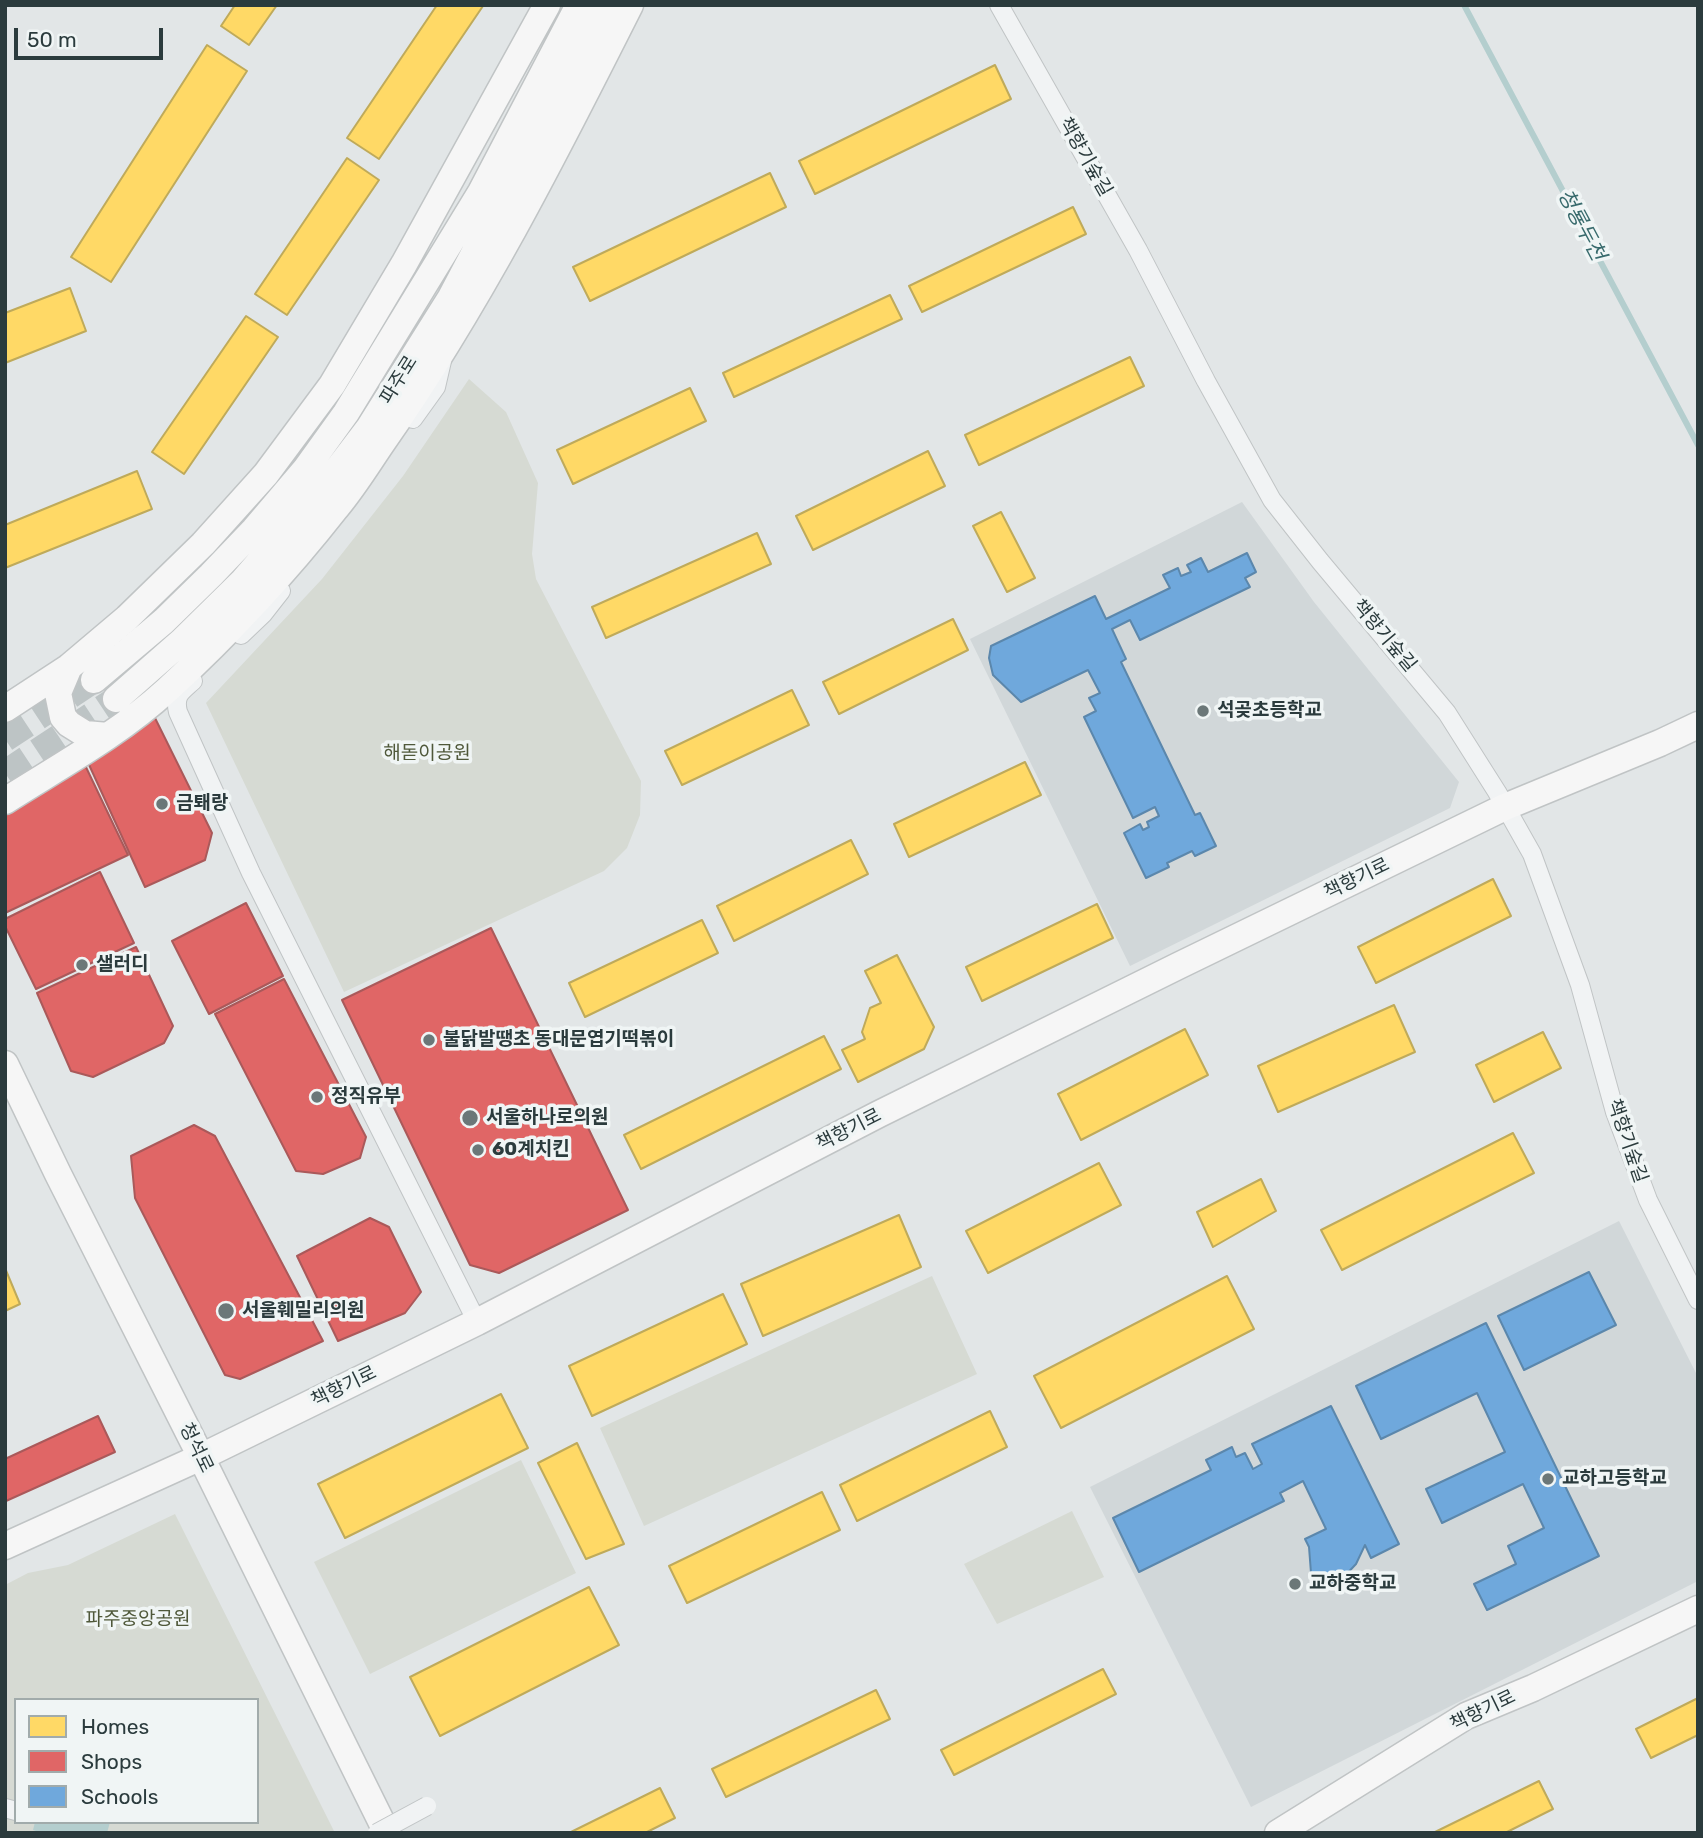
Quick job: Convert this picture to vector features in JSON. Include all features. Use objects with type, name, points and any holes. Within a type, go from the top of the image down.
[{"type":"main road","points":[[5,709],[69,667],[127,618],[203,544],[266,474],[323,396],[404,264],[547,5]]},
{"type":"main road","name":"파주로","points":[[94,680],[164,621],[211,575],[254,530],[326,442],[481,192],[579,5]]},
{"type":"main road","name":"파주로","points":[[116,699],[243,581],[324,487],[369,428],[450,299],[605,5]]},
{"type":"main road","points":[[5,801],[108,736],[165,692],[250,610],[337,507],[421,388],[478,293],[630,5]]},
{"type":"main road","points":[[69,667],[58,693],[63,717],[85,734],[108,736]]},
{"type":"main road","name":"책향기로","points":[[5,1546],[201,1457],[477,1322],[879,1114],[1166,971],[1505,807],[1698,725]]},
{"type":"main road","name":"청석로","points":[[5,1064],[387,1833]]},
{"type":"main road","name":"책향기로","points":[[1278,1833],[1465,1716],[1533,1688],[1698,1609]]},
{"type":"street","name":"책향기숲길","points":[[999,5],[1138,250],[1272,500],[1447,713],[1532,854],[1580,985],[1615,1112],[1648,1200],[1698,1300]]},
{"type":"street","points":[[444,349],[436,387],[325,538],[263,614],[178,694],[176,702],[178,712],[251,873],[477,1322]]},
{"type":"street","points":[[377,1833],[427,1806]]},
{"type":"shaded area","name":"석곶초등학교","points":[[1242,502],[1314,602],[1459,782],[1450,808],[1130,966],[970,639]]},
{"type":"shaded area","points":[[1619,1221],[1698,1377],[1698,1581],[1251,1807],[1090,1487]]},
{"type":"green space","name":"해돋이공원","points":[[469,379],[506,412],[538,483],[532,554],[536,579],[641,781],[640,815],[627,848],[604,871],[344,992],[206,703],[322,579],[403,476]]},
{"type":"green space","points":[[932,1276],[977,1374],[644,1526],[600,1428]]},
{"type":"green space","points":[[521,1460],[576,1573],[370,1674],[314,1562]]},
{"type":"green space","points":[[1072,1511],[1104,1577],[997,1624],[964,1564]]},
{"type":"green space","name":"파주중앙공원","points":[[175,1514],[335,1833],[5,1833],[5,1585],[28,1573],[68,1565]]},
{"type":"water","points":[[34,1824],[109,1824],[107,1833],[42,1833],[33,1830]]},
{"type":"building: Homes","points":[[235,5],[277,5],[249,45],[221,26]]},
{"type":"building: Homes","points":[[437,5],[483,6],[379,159],[347,138]]},
{"type":"building: Homes","points":[[207,45],[247,71],[111,282],[71,257]]},
{"type":"building: Homes","points":[[995,65],[1011,99],[815,194],[799,161]]},
{"type":"building: Homes","points":[[347,158],[379,180],[287,315],[255,294]]},
{"type":"building: Homes","points":[[770,173],[786,207],[590,301],[573,267]]},
{"type":"building: Homes","points":[[1073,207],[1086,234],[922,312],[909,286]]},
{"type":"building: Homes","points":[[70,288],[86,331],[5,363],[5,313]]},
{"type":"building: Homes","points":[[890,295],[902,319],[734,397],[723,373]]},
{"type":"building: Homes","points":[[246,316],[278,337],[184,474],[152,452]]},
{"type":"building: Homes","points":[[1130,357],[1144,386],[979,465],[965,435]]},
{"type":"building: Homes","points":[[690,388],[706,421],[573,484],[557,450]]},
{"type":"building: Homes","points":[[928,451],[945,486],[813,550],[796,516]]},
{"type":"building: Homes","points":[[137,471],[152,509],[5,568],[5,525]]},
{"type":"building: Homes","points":[[1001,512],[1035,578],[1007,592],[973,526]]},
{"type":"building: Homes","points":[[757,533],[771,564],[606,638],[592,607]]},
{"type":"building: Homes","points":[[953,619],[968,650],[839,714],[823,682]]},
{"type":"building: Homes","points":[[792,690],[809,725],[682,785],[665,751]]},
{"type":"building: Homes","points":[[1025,762],[1041,795],[909,857],[894,824]]},
{"type":"building: Homes","points":[[851,840],[868,874],[734,941],[717,906]]},
{"type":"building: Homes","points":[[1493,879],[1511,916],[1376,983],[1358,947]]},
{"type":"building: Homes","points":[[1097,904],[1113,938],[982,1001],[966,967]]},
{"type":"building: Homes","points":[[702,920],[718,953],[585,1017],[569,983]]},
{"type":"building: Homes","points":[[897,955],[934,1027],[924,1049],[858,1082],[842,1050],[865,1039],[862,1032],[870,1008],[881,1003],[865,971]]},
{"type":"building: Homes","points":[[1394,1005],[1415,1052],[1278,1112],[1258,1066]]},
{"type":"building: Homes","points":[[1185,1029],[1208,1075],[1081,1140],[1058,1094]]},
{"type":"building: Homes","points":[[1543,1032],[1561,1068],[1494,1102],[1476,1065]]},
{"type":"building: Homes","points":[[824,1036],[841,1069],[641,1169],[624,1135]]},
{"type":"building: Homes","points":[[1513,1133],[1534,1173],[1342,1270],[1321,1230]]},
{"type":"building: Homes","points":[[1099,1163],[1121,1205],[988,1273],[966,1231]]},
{"type":"building: Homes","points":[[1261,1179],[1276,1211],[1213,1247],[1197,1212]]},
{"type":"building: Homes","points":[[899,1215],[921,1267],[763,1336],[741,1284]]},
{"type":"building: Homes","points":[[5,1268],[20,1304],[5,1311]]},
{"type":"building: Homes","points":[[1227,1276],[1254,1329],[1061,1428],[1034,1376]]},
{"type":"building: Homes","points":[[723,1294],[747,1344],[592,1416],[569,1366]]},
{"type":"building: Homes","points":[[501,1394],[528,1448],[345,1538],[318,1484]]},
{"type":"building: Homes","points":[[990,1411],[1007,1447],[857,1521],[840,1485]]},
{"type":"building: Homes","points":[[577,1443],[624,1544],[586,1559],[538,1463]]},
{"type":"building: Homes","points":[[822,1492],[840,1530],[687,1603],[669,1566]]},
{"type":"building: Homes","points":[[589,1587],[619,1645],[440,1736],[410,1677]]},
{"type":"building: Homes","points":[[1103,1669],[1116,1694],[954,1775],[941,1750]]},
{"type":"building: Homes","points":[[876,1690],[890,1719],[726,1797],[712,1769]]},
{"type":"building: Homes","points":[[1698,1698],[1698,1735],[1651,1758],[1636,1729]]},
{"type":"building: Homes","points":[[1539,1781],[1553,1809],[1505,1833],[1433,1833]]},
{"type":"building: Homes","points":[[660,1788],[675,1818],[645,1833],[569,1833]]},
{"type":"building: Shops","points":[[154,716],[212,833],[205,860],[145,887],[85,756]]},
{"type":"building: Shops","points":[[84,763],[128,855],[5,913],[5,808]]},
{"type":"building: Shops","points":[[100,872],[134,943],[36,989],[5,926],[5,919]]},
{"type":"building: Shops","points":[[246,903],[283,976],[209,1014],[172,941]]},
{"type":"building: Shops","points":[[491,928],[628,1210],[499,1273],[470,1265],[342,1000]]},
{"type":"building: Shops","points":[[136,947],[173,1026],[164,1043],[93,1077],[71,1071],[37,993]]},
{"type":"building: Shops","points":[[284,979],[366,1137],[360,1158],[323,1174],[296,1171],[215,1014]]},
{"type":"building: Shops","points":[[194,1125],[215,1136],[323,1341],[240,1379],[225,1375],[135,1198],[131,1156]]},
{"type":"building: Shops","points":[[370,1218],[389,1227],[421,1292],[405,1313],[338,1341],[297,1256]]},
{"type":"building: Shops","points":[[98,1416],[115,1452],[6,1501],[5,1459]]},
{"type":"building: Schools","points":[[1247,553],[1256,572],[1245,578],[1250,587],[1140,640],[1130,620],[1112,629],[1126,659],[1121,662],[1195,815],[1200,813],[1216,846],[1195,856],[1192,851],[1167,863],[1169,867],[1146,878],[1124,833],[1140,824],[1143,830],[1149,827],[1147,822],[1159,816],[1155,807],[1133,818],[1084,717],[1096,711],[1089,698],[1100,693],[1088,670],[1021,702],[993,675],[989,658],[991,646],[1095,596],[1106,619],[1170,588],[1163,575],[1178,568],[1181,576],[1191,572],[1187,565],[1201,558],[1208,572]]},
{"type":"building: Schools","points":[[1589,1272],[1616,1325],[1524,1370],[1498,1316]]},
{"type":"building: Schools","points":[[1486,1323],[1599,1556],[1487,1610],[1474,1584],[1516,1564],[1508,1546],[1544,1528],[1523,1484],[1442,1523],[1426,1489],[1505,1452],[1477,1393],[1381,1439],[1356,1386]]},
{"type":"building: Schools","points":[[1331,1406],[1399,1544],[1371,1558],[1365,1545],[1356,1564],[1341,1580],[1326,1584],[1316,1580],[1311,1573],[1309,1547],[1305,1539],[1326,1529],[1303,1481],[1280,1493],[1284,1501],[1139,1572],[1113,1518],[1211,1470],[1206,1460],[1232,1447],[1236,1457],[1245,1453],[1253,1469],[1262,1464],[1252,1444]]},
{"type":"waterway","name":"청룡두천","points":[[1464,5],[1698,445]]},
{"type":"tunnel","points":[[5,739],[94,680]]},
{"type":"tunnel","points":[[5,773],[116,699]]},
{"type":"place","name":"석곶초등학교","points":[[1203,711]]},
{"type":"place","name":"금퇘랑","points":[[162,804]]},
{"type":"place","name":"샐러디","points":[[82,965]]},
{"type":"place","name":"불닭발땡초 동대문엽기떡볶이","points":[[429,1040]]},
{"type":"place","name":"정직유부","points":[[317,1097]]},
{"type":"place","name":"서울하나로의원","points":[[470,1118]]},
{"type":"place","name":"60계치킨","points":[[478,1150]]},
{"type":"place","name":"서울훼밀리의원","points":[[226,1311]]},
{"type":"place","name":"교하고등학교","points":[[1548,1479]]},
{"type":"place","name":"교하중학교","points":[[1295,1584]]}]
